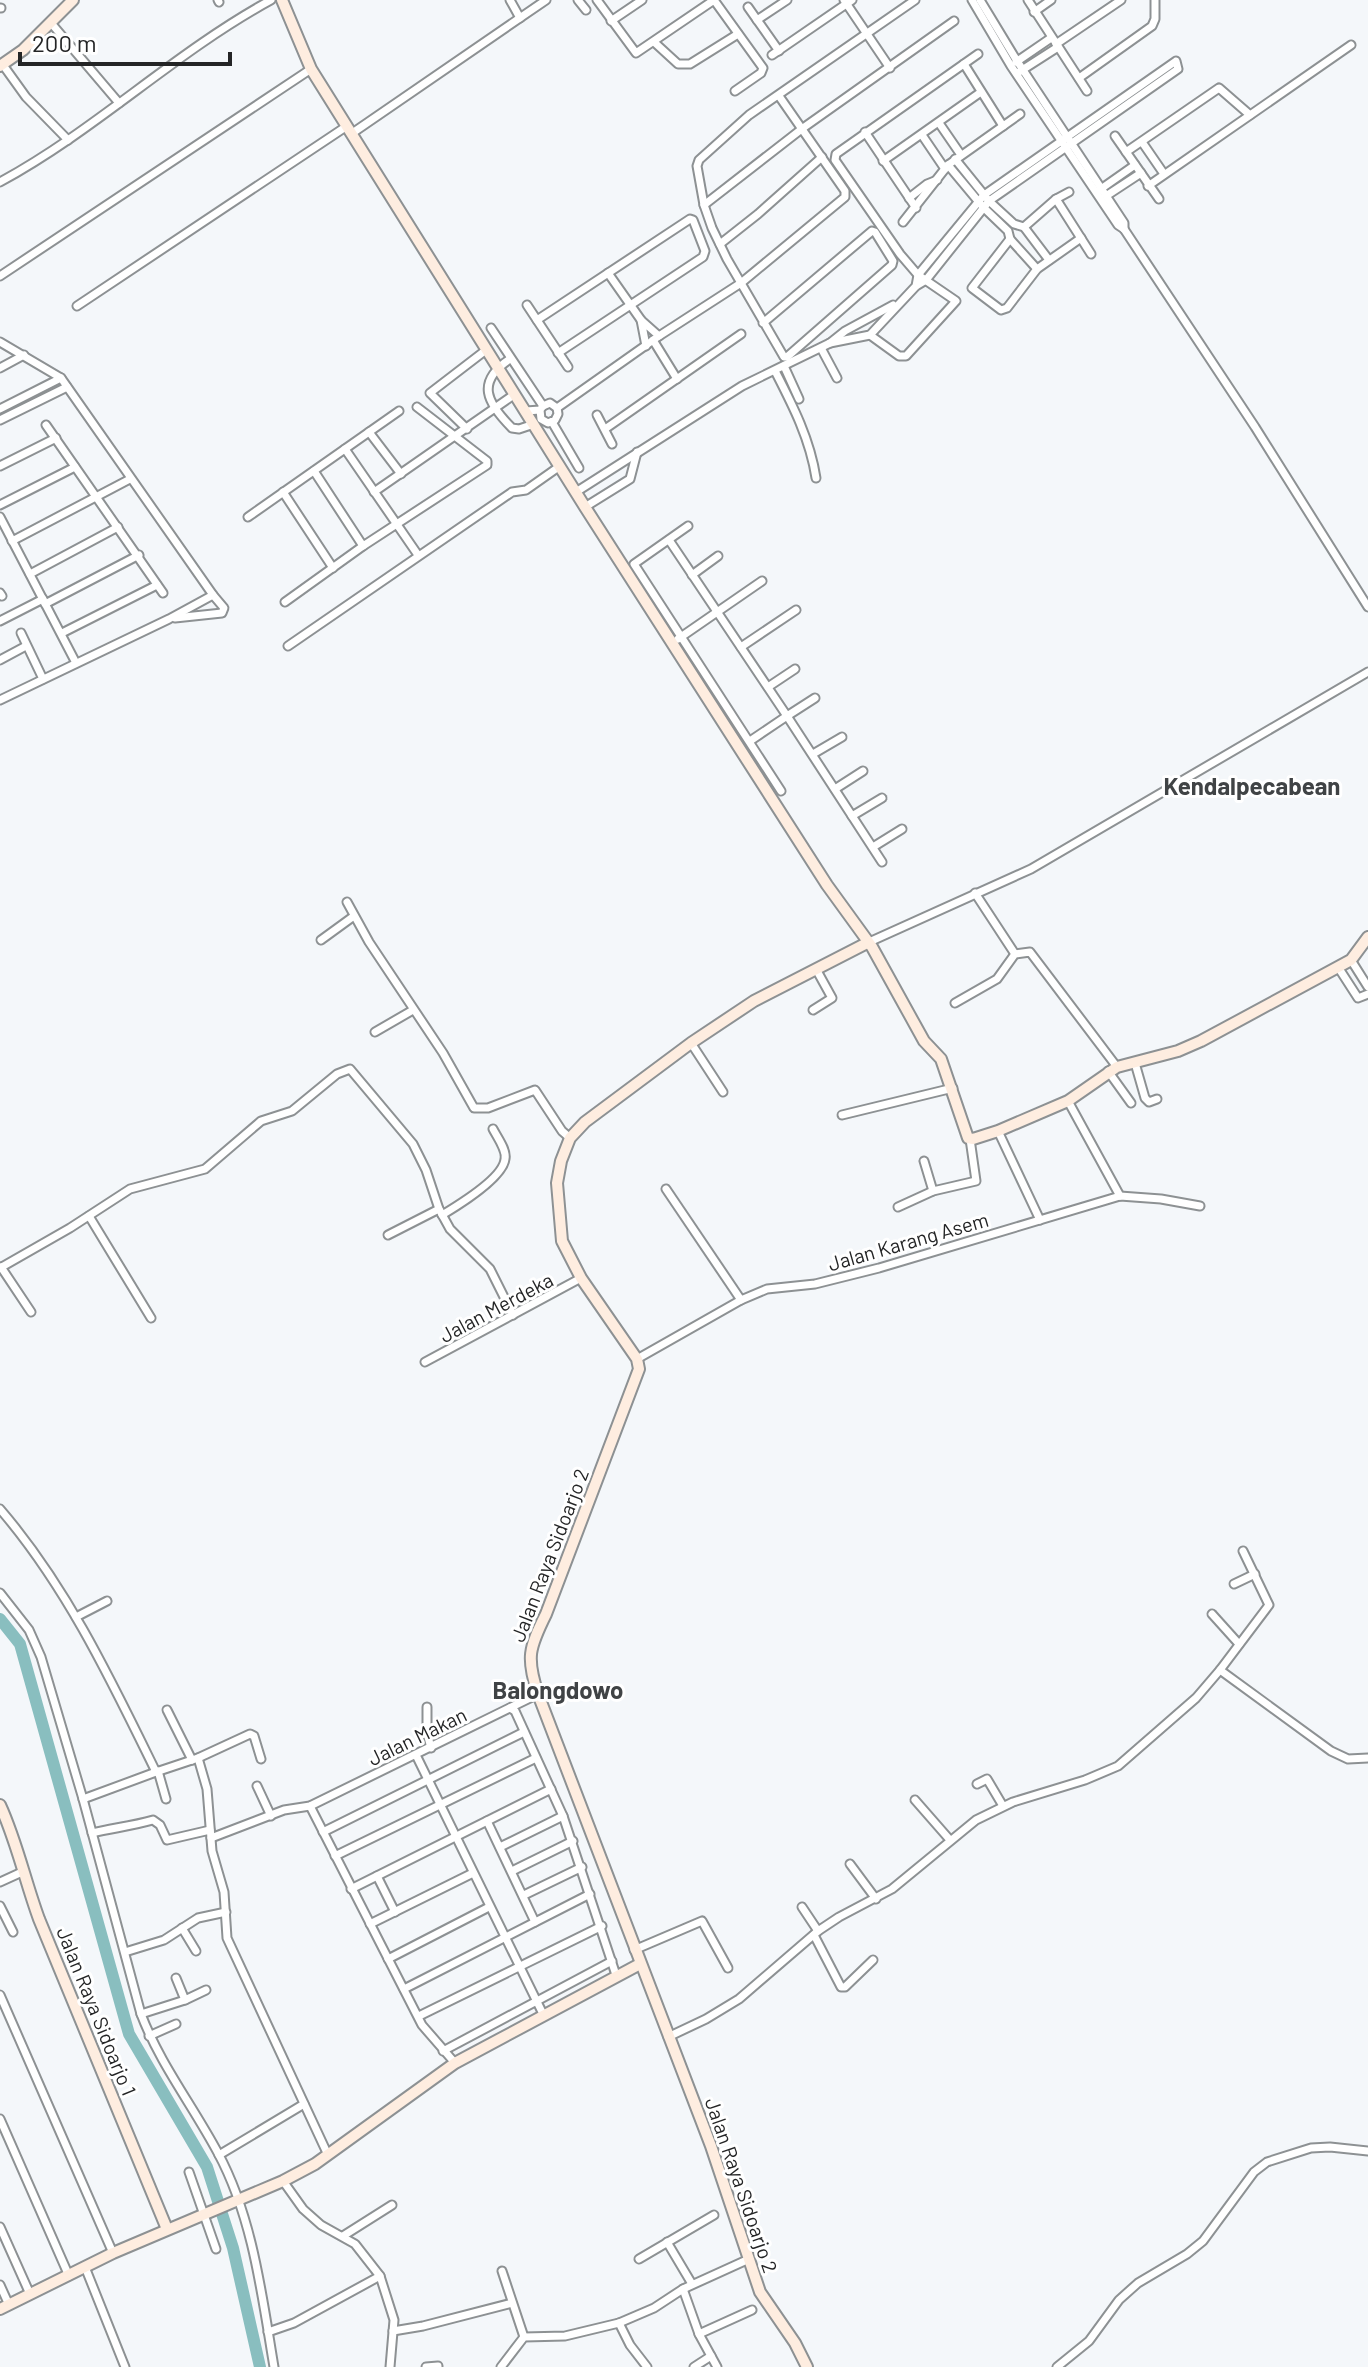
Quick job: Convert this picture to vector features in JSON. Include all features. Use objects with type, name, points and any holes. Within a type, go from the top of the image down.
[{"type":"street","points":[[68,140],[1,66],[73,0]]},
{"type":"street","points":[[0,182],[32,165],[187,52],[271,0]]},
{"type":"street","points":[[282,0],[311,69],[585,507],[630,567],[827,885],[867,943],[924,1041],[945,1066],[970,1139],[977,1179],[972,1183],[933,1191],[898,1207]]},
{"type":"street","points":[[510,0],[520,18]]},
{"type":"street","points":[[77,306],[546,0]]},
{"type":"street","points":[[578,0],[586,10]]},
{"type":"street","points":[[597,0],[636,53],[714,0],[763,70],[735,91]]},
{"type":"street","points":[[611,21],[642,0]]},
{"type":"street","points":[[757,20],[787,0]]},
{"type":"street","points":[[763,323],[872,231],[893,261],[787,357],[782,356],[763,323],[736,287],[704,205],[697,166],[699,160],[749,115],[915,0]]},
{"type":"street","points":[[972,0],[1065,141],[1124,223],[1124,229],[1255,427],[1368,607]]},
{"type":"street","points":[[980,0],[1014,63]]},
{"type":"street","points":[[1028,0],[1087,91]]},
{"type":"street","points":[[1034,12],[1051,0]]},
{"type":"street","points":[[1020,72],[1055,43],[1121,0]]},
{"type":"street","points":[[1079,78],[1152,26],[1155,0]]},
{"type":"street","points":[[748,7],[776,53],[848,1],[890,68]]},
{"type":"street","points":[[704,205],[803,128],[954,21]]},
{"type":"street","points":[[51,23],[119,103]]},
{"type":"street","points":[[654,42],[683,65],[690,64],[738,34]]},
{"type":"street","points":[[1014,63],[1055,43]]},
{"type":"street","points":[[1148,186],[1351,45]]},
{"type":"street","points":[[870,335],[899,356],[906,356],[956,304],[954,298],[918,275],[900,254],[835,160],[837,152],[978,54]]},
{"type":"street","points":[[916,286],[918,275],[987,198],[1173,61],[1179,65],[1178,69],[1065,141]]},
{"type":"street","points":[[964,64],[1003,126]]},
{"type":"street","points":[[0,276],[311,69]]},
{"type":"street","points":[[1126,152],[1219,88],[1250,115]]},
{"type":"street","points":[[883,161],[981,92]]},
{"type":"street","points":[[557,408],[736,287],[845,197],[845,191],[779,96]]},
{"type":"street","points":[[903,222],[952,162],[1020,114]]},
{"type":"street","points":[[939,123],[952,162],[980,204],[1011,231]]},
{"type":"street","points":[[865,132],[916,208]]},
{"type":"street","points":[[922,135],[987,198],[1037,269]]},
{"type":"street","points":[[1115,136],[1159,199]]},
{"type":"street","points":[[1142,142],[1164,174]]},
{"type":"street","points":[[720,244],[822,157]]},
{"type":"street","points":[[1102,194],[1135,165]]},
{"type":"street","points":[[1102,194],[1141,173]]},
{"type":"street","points":[[909,198],[937,180]]},
{"type":"street","points":[[1069,192],[1056,199],[1024,227],[1011,231],[974,284],[974,292],[1004,309],[1037,269],[1081,238]]},
{"type":"street","points":[[1056,199],[1091,254]]},
{"type":"street","points":[[830,343],[870,335],[916,286],[926,280],[980,204]]},
{"type":"street","points":[[537,320],[690,219],[693,220],[705,254],[558,353]]},
{"type":"street","points":[[1024,227],[1049,260]]},
{"type":"street","points":[[608,273],[677,379]]},
{"type":"street","points":[[576,492],[742,386],[821,348],[878,312],[899,303]]},
{"type":"street","points":[[527,305],[568,367]]},
{"type":"street","points":[[641,320],[653,341]]},
{"type":"street","points":[[491,328],[541,408],[541,419],[550,422],[579,468]]},
{"type":"street","points":[[605,429],[741,334]]},
{"type":"street","points":[[0,342],[61,378],[224,608],[221,614],[169,619]]},
{"type":"street","points":[[821,348],[837,378]]},
{"type":"street","points":[[285,602],[487,464],[430,393],[486,350]]},
{"type":"street","points":[[0,368],[24,355]]},
{"type":"street","points":[[510,359],[498,367],[487,387],[487,394],[512,428],[536,429],[558,414],[557,408],[550,403],[526,411]]},
{"type":"street","points":[[784,366],[799,399]]},
{"type":"street","points":[[775,371],[798,416],[809,445],[816,478]]},
{"type":"street","points":[[0,409],[61,378]]},
{"type":"street","points":[[0,420],[67,387]]},
{"type":"street","points":[[374,492],[515,394]]},
{"type":"street","points":[[417,407],[461,433]]},
{"type":"street","points":[[248,517],[399,411]]},
{"type":"street","points":[[597,415],[612,444]]},
{"type":"street","points":[[46,425],[163,593]]},
{"type":"street","points":[[369,432],[401,474]]},
{"type":"street","points":[[0,466],[56,438]]},
{"type":"street","points":[[345,449],[418,555]]},
{"type":"street","points":[[585,507],[630,479],[637,452]]},
{"type":"street","points":[[288,646],[512,492],[526,490],[560,466]]},
{"type":"street","points":[[0,505],[75,467]]},
{"type":"street","points":[[314,471],[363,546]]},
{"type":"street","points":[[0,542],[97,498],[130,479]]},
{"type":"street","points":[[283,492],[333,568]]},
{"type":"street","points":[[0,517],[76,663]]},
{"type":"street","points":[[630,567],[688,526]]},
{"type":"street","points":[[30,574],[118,527]]},
{"type":"street","points":[[669,540],[882,862]]},
{"type":"street","points":[[0,621],[139,555]]},
{"type":"street","points":[[692,575],[718,556]]},
{"type":"street","points":[[676,640],[762,581]]},
{"type":"street","points":[[62,633],[157,585]]},
{"type":"street","points":[[0,700],[213,595]]},
{"type":"street","points":[[741,647],[796,610]]},
{"type":"street","points":[[21,633],[43,679]]},
{"type":"street","points":[[676,640],[750,741],[781,791]]},
{"type":"street","points":[[0,660],[26,646]]},
{"type":"street","points":[[768,687],[795,669]]},
{"type":"street","points":[[566,1135],[761,996],[867,943],[1031,869],[1368,672]]},
{"type":"street","points":[[750,741],[815,698]]},
{"type":"street","points":[[813,754],[842,737]]},
{"type":"street","points":[[835,789],[863,771]]},
{"type":"street","points":[[852,816],[882,798]]},
{"type":"street","points":[[873,847],[902,829]]},
{"type":"street","points":[[975,893],[1015,954]]},
{"type":"street","points":[[347,902],[443,1053],[474,1108],[488,1108],[533,1090],[566,1135],[557,1197],[562,1241],[577,1281],[637,1359]]},
{"type":"street","points":[[321,940],[354,916]]},
{"type":"street","points":[[970,1139],[998,1131],[1068,1101],[1113,1069],[1178,1051],[1201,1041],[1351,960],[1368,937]]},
{"type":"street","points":[[955,1003],[997,979],[1015,954],[1025,951],[1033,954],[1113,1069],[1131,1103]]},
{"type":"street","points":[[1351,960],[1368,987]]},
{"type":"street","points":[[1338,967],[1358,998],[1368,994]]},
{"type":"street","points":[[813,1010],[832,998],[816,969]]},
{"type":"street","points":[[375,1032],[413,1010]]},
{"type":"street","points":[[691,1043],[723,1092]]},
{"type":"street","points":[[1135,1063],[1145,1098],[1149,1102],[1157,1099]]},
{"type":"street","points":[[31,1312],[0,1268],[130,1189],[205,1169],[261,1121],[292,1111],[337,1074],[350,1069],[413,1144],[426,1170],[440,1212],[457,1238],[490,1269],[513,1315]]},
{"type":"street","points":[[842,1115],[953,1088]]},
{"type":"street","points":[[1068,1101],[1120,1196]]},
{"type":"street","points":[[388,1235],[440,1212],[484,1187],[504,1164],[505,1155],[493,1129]]},
{"type":"street","points":[[998,1131],[1040,1220]]},
{"type":"street","points":[[924,1161],[933,1191]]},
{"type":"street","points":[[666,1189],[741,1300]]},
{"type":"street","name":"Jalan Karang Asem","points":[[637,1359],[741,1300],[771,1288],[815,1284],[879,1268],[1120,1196],[1200,1206]]},
{"type":"street","points":[[89,1216],[151,1318]]},
{"type":"street","name":"Jalan Merdeka","points":[[425,1362],[577,1281]]},
{"type":"street","name":"Jalan Raya Sidoarjo 2","points":[[637,1359],[637,1377],[531,1646],[533,1697],[634,1950],[635,1966],[668,2037],[731,2200],[744,2261],[807,2367]]},
{"type":"street","points":[[0,1509],[36,1553],[76,1617],[157,1771],[166,1799]]},
{"type":"street","points":[[668,2037],[739,1999],[816,1933],[892,1889],[976,1820],[1003,1806],[1118,1766],[1196,1698],[1269,1605],[1243,1551]]},
{"type":"street","points":[[1234,1584],[1255,1574]]},
{"type":"street","points":[[0,1593],[36,1643],[149,2036],[219,2155],[254,2256],[274,2367]]},
{"type":"street","points":[[76,1617],[107,1601]]},
{"type":"street","points":[[1212,1614],[1239,1644]]},
{"type":"street","points":[[1220,1670],[1331,1751],[1348,1759],[1368,1758]]},
{"type":"street","name":"Jalan Makan","points":[[92,1833],[153,1820],[160,1825],[167,1840],[211,1834],[287,1810],[310,1806],[533,1697]]},
{"type":"street","points":[[427,1707],[427,1733],[431,1748]]},
{"type":"street","points":[[510,1708],[515,1711],[573,1841],[616,1975]]},
{"type":"street","points":[[167,1710],[195,1759],[207,1789],[212,1851],[224,1892],[227,1938],[328,2155]]},
{"type":"street","points":[[323,1832],[524,1732]]},
{"type":"street","points":[[83,1799],[195,1759],[251,1734],[261,1759]]},
{"type":"street","points":[[416,1755],[454,1838],[543,2014]]},
{"type":"street","points":[[335,1856],[536,1758]]},
{"type":"street","points":[[977,1784],[987,1779],[1003,1806]]},
{"type":"street","points":[[257,1786],[271,1816]]},
{"type":"street","points":[[351,1889],[551,1789]]},
{"type":"street","points":[[915,1800],[950,1840]]},
{"type":"street","name":"Jalan Raya Sidoarjo 1","points":[[0,1805],[19,1850],[22,1872],[167,2229]]},
{"type":"street","points":[[310,1806],[422,2025],[455,2063]]},
{"type":"street","points":[[500,1847],[563,1816]]},
{"type":"street","points":[[487,1821],[535,1922]]},
{"type":"street","points":[[512,1871],[573,1841]]},
{"type":"street","points":[[850,1864],[876,1899]]},
{"type":"street","points":[[524,1895],[582,1867]]},
{"type":"street","points":[[0,1882],[22,1872]]},
{"type":"street","points":[[370,1924],[473,1873]]},
{"type":"street","points":[[377,1876],[395,1912]]},
{"type":"street","points":[[404,1989],[590,1894]]},
{"type":"street","points":[[0,1906],[13,1932]]},
{"type":"street","points":[[388,1959],[489,1907]]},
{"type":"street","points":[[802,1907],[841,1987],[845,1987],[873,1960]]},
{"type":"street","points":[[125,1952],[156,1944],[198,1918],[226,1912]]},
{"type":"street","points":[[634,1950],[702,1921],[728,1968]]},
{"type":"street","points":[[419,2016],[602,1926]]},
{"type":"street","points":[[182,1928],[196,1951]]},
{"type":"street","points":[[443,2051],[612,1961]]},
{"type":"street","points":[[0,2285],[4,2307],[113,2253],[283,2181],[328,2155],[390,2107],[455,2063],[635,1966]]},
{"type":"street","points":[[176,1978],[185,2000]]},
{"type":"street","points":[[141,2014],[206,1990]]},
{"type":"street","points":[[0,1995],[113,2253]]},
{"type":"street","points":[[149,2036],[176,2024]]},
{"type":"street","points":[[219,2155],[304,2104]]},
{"type":"street","points":[[0,2119],[69,2276]]},
{"type":"street","points":[[1057,2367],[1089,2341],[1119,2300],[1138,2283],[1203,2241],[1254,2172],[1267,2162],[1311,2148],[1368,2151]]},
{"type":"street","points":[[189,2172],[206,2213],[216,2249]]},
{"type":"street","points":[[283,2181],[303,2209],[321,2225],[355,2244],[380,2276],[390,2304],[393,2331],[390,2367]]},
{"type":"street","points":[[343,2236],[392,2205]]},
{"type":"street","points":[[639,2259],[714,2215]]},
{"type":"street","points":[[0,2227],[30,2294]]},
{"type":"street","points":[[667,2242],[692,2284]]},
{"type":"street","points":[[524,2337],[565,2336],[619,2323],[654,2308],[692,2284],[744,2261]]},
{"type":"street","points":[[85,2267],[125,2367]]},
{"type":"street","points":[[502,2271],[524,2337]]},
{"type":"street","points":[[268,2332],[294,2323],[380,2276]]},
{"type":"street","points":[[683,2289],[699,2334],[717,2367]]},
{"type":"street","points":[[393,2331],[512,2303]]},
{"type":"street","points":[[699,2334],[752,2310]]},
{"type":"street","points":[[619,2323],[630,2345],[647,2367]]},
{"type":"street","points":[[501,2367],[524,2337]]},
{"type":"street","points":[[694,2367],[711,2356]]},
{"type":"street","points":[[426,2367],[438,2366]]},
{"type":"waterway","points":[[0,1619],[20,1644],[129,2034],[207,2167],[233,2248],[260,2367]]},
{"type":"district","name":"Kendalpecabean","points":[[1252,785]]},
{"type":"district","name":"Balongdowo","points":[[558,1689]]}]
